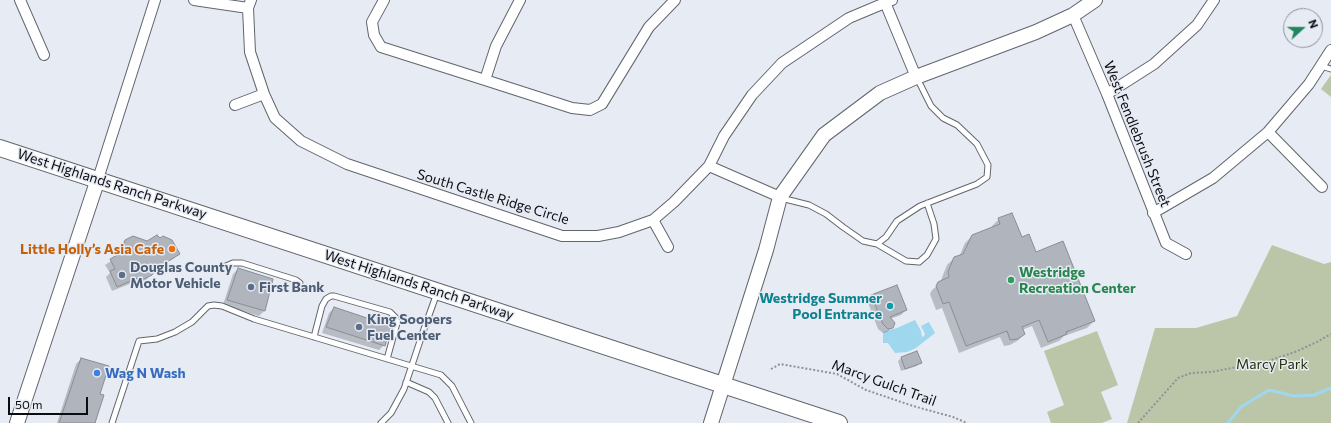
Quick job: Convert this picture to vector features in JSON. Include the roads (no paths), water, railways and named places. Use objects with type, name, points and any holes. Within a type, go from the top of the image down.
[{"type":"main road","name":"West Highlands Ranch Parkway","points":[[0,148],[838,423]]},
{"type":"street","points":[[20,0],[44,55]]},
{"type":"street","points":[[17,423],[98,179],[155,0]]},
{"type":"street","points":[[194,0],[249,4]]},
{"type":"street","points":[[384,0],[372,22],[374,35],[381,48],[572,108],[590,110],[602,104],[649,27],[675,0]]},
{"type":"street","points":[[485,80],[496,46],[520,0]]},
{"type":"street","points":[[711,423],[766,250],[780,197],[824,135],[880,93],[916,77],[1036,32],[1073,15],[1095,0]]},
{"type":"street","points":[[1107,94],[1154,64],[1197,25],[1214,0]]},
{"type":"street","points":[[887,1],[916,77]]},
{"type":"street","name":"South Castle Ridge Circle","points":[[249,4],[250,52],[264,94],[275,118],[301,141],[347,164],[562,236],[598,236],[619,232],[653,220],[674,202],[709,166],[724,136],[752,95],[782,63],[849,18],[887,1]]},
{"type":"street","name":"West Fendlebrush Street","points":[[1073,15],[1107,94],[1166,243],[1186,254]]},
{"type":"street","points":[[1153,213],[1213,178],[1268,132],[1309,84],[1331,50]]},
{"type":"street","points":[[235,105],[264,94]]},
{"type":"street","points":[[1268,132],[1322,186]]},
{"type":"street","points":[[709,166],[780,197]]},
{"type":"street","points":[[653,220],[668,247]]},
{"type":"lane","points":[[1321,66],[1331,69]]},
{"type":"lane","points":[[877,244],[886,237],[897,221],[920,206],[977,184],[987,177],[988,165],[977,144],[957,125],[943,118],[931,106],[916,77]]},
{"type":"lane","points":[[780,197],[809,205],[826,214],[863,241],[877,244],[906,261],[920,262],[927,255],[936,239],[934,224],[927,203]]},
{"type":"lane","points":[[221,268],[233,263],[242,263],[296,280],[300,283],[300,287]]},
{"type":"lane","points":[[381,423],[391,413],[398,401],[438,291]]},
{"type":"lane","points":[[314,337],[322,306],[326,299],[331,296],[390,312],[396,318],[397,323],[386,359]]},
{"type":"lane","points":[[112,423],[139,341],[157,339],[175,332],[192,322],[208,306],[214,305],[222,306],[314,337],[441,375],[452,386],[471,423]]},
{"type":"lane","points":[[406,382],[429,392],[448,423]]},
{"type":"water","points":[[915,320],[921,331],[922,337],[925,334],[921,326],[929,322],[935,333],[916,348],[907,352],[895,353],[888,343],[883,343],[883,332]]},
{"type":"waterway","points":[[1228,423],[1241,407],[1269,390],[1294,396],[1314,395],[1331,388]]},
{"type":"place","name":"Little Holly’s Asia Cafe","points":[[172,249]]},
{"type":"place","name":"Douglas County Motor Vehicle","points":[[122,275]]},
{"type":"place","name":"Westridge Recreation Center","points":[[1011,280]]},
{"type":"place","name":"First Bank","points":[[251,287]]},
{"type":"place","name":"Westridge Summer Pool Entrance","points":[[890,306]]},
{"type":"place","name":"King Soopers Fuel Center","points":[[359,327]]},
{"type":"place","name":"Wag N Wash","points":[[97,373]]},
{"type":"park label","name":"Marcy Park","points":[[1272,364]]}]
